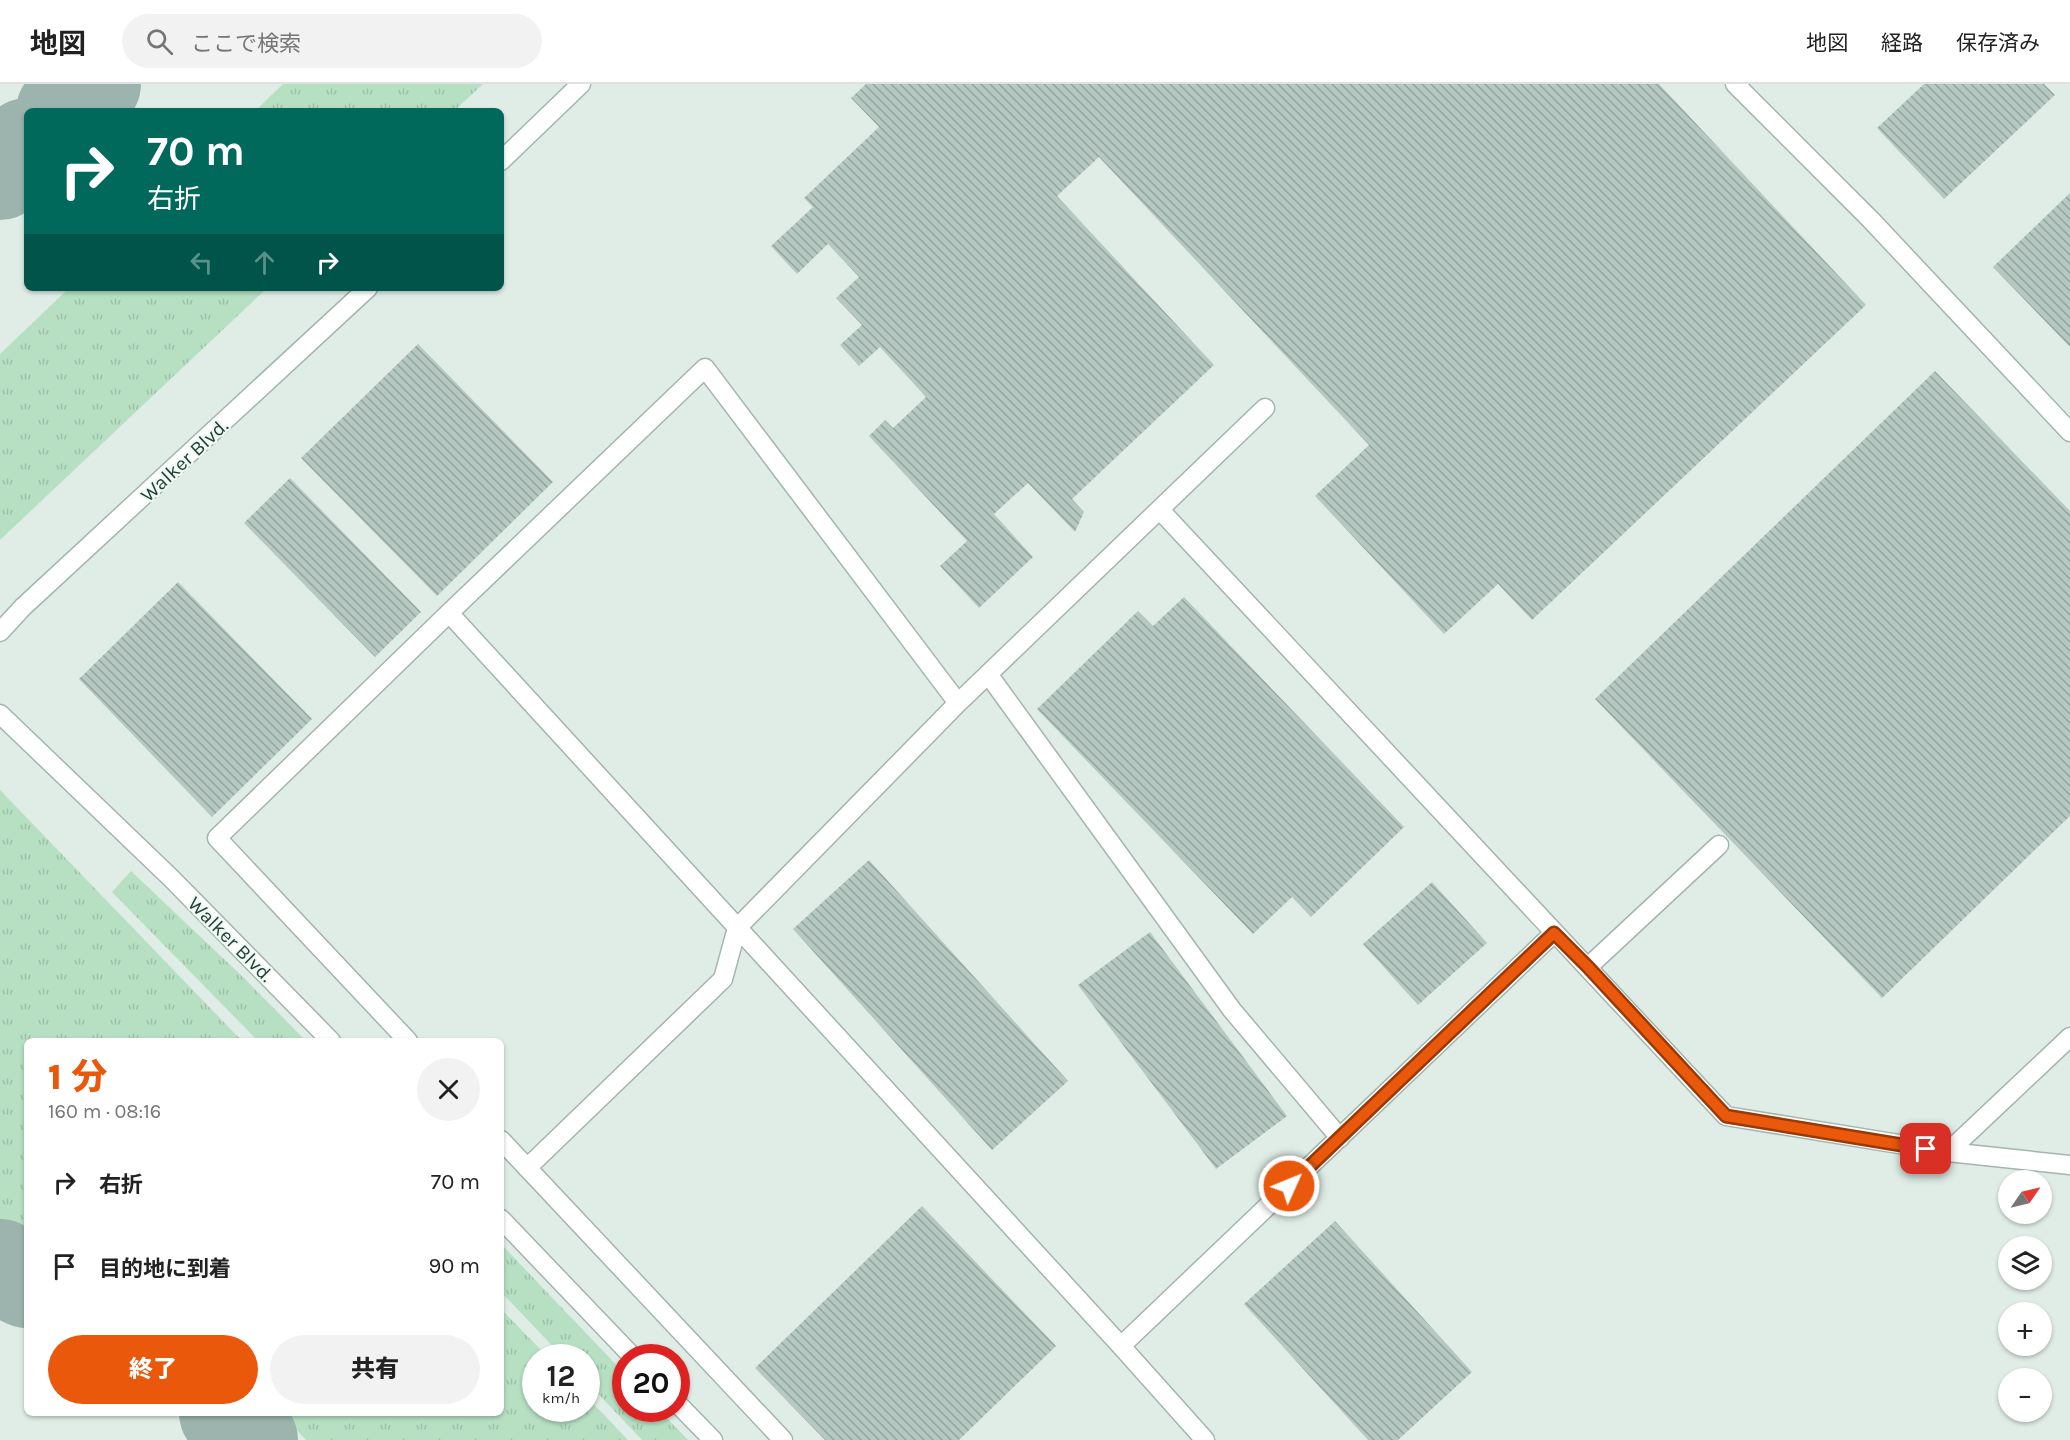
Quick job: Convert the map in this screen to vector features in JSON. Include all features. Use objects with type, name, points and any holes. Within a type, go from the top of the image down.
[{"type":"lane","points":[[504,158],[581,84]]},
{"type":"lane","points":[[1735,84],[1871,220],[2070,432]]},
{"type":"lane","name":"Walker Blvd.","points":[[0,632],[23,607],[365,291]]},
{"type":"lane","points":[[405,1038],[218,838],[705,368],[958,703]]},
{"type":"lane","points":[[527,1168],[723,979],[737,928],[958,703],[1265,408]]},
{"type":"lane","points":[[1160,510],[1726,1116],[1948,1152],[2070,1165]]},
{"type":"lane","points":[[449,613],[1205,1440]]},
{"type":"lane","points":[[988,675],[1232,1010],[1340,1138]]},
{"type":"lane","name":"Walker Blvd.","points":[[0,714],[172,879],[328,1038]]},
{"type":"lane","points":[[1588,967],[1719,845]]},
{"type":"lane","points":[[1121,1346],[1554,933]]},
{"type":"lane","points":[[1948,1152],[2070,1037]]},
{"type":"lane","points":[[504,1143],[783,1440]]},
{"type":"lane","points":[[504,1222],[621,1344]]},
{"type":"lane","points":[[690,1417],[712,1440]]},
{"type":"green space","points":[[283,84],[483,84],[457,108],[258,108]]},
{"type":"green space","points":[[66,291],[264,291],[0,540],[0,354]]},
{"type":"green space","points":[[0,790],[239,1038],[24,1038],[24,1248],[0,1236]]},
{"type":"green space","points":[[131,871],[245,979],[303,1038],[255,1038],[112,892]]},
{"type":"green space","points":[[504,1247],[596,1344],[551,1344],[504,1295]]},
{"type":"green space","points":[[504,1312],[535,1344],[522,1344],[522,1422],[600,1422],[600,1411],[628,1440],[306,1440],[284,1416],[504,1416]]},
{"type":"green space","points":[[600,1348],[612,1360],[612,1408],[600,1396]]},
{"type":"green space","points":[[625,1422],[671,1422],[688,1440],[642,1440]]},
{"type":"building","points":[[866,84],[1659,84],[1866,305],[1532,620],[1498,584],[1444,634],[1315,496],[1369,445],[1099,157],[1057,196],[1214,365],[1072,499],[1084,512],[1075,532],[1028,483],[994,514],[1033,557],[979,608],[940,566],[967,541],[869,436],[885,420],[893,428],[926,397],[880,347],[859,366],[840,345],[862,325],[836,298],[859,277],[828,244],[797,274],[771,246],[813,207],[804,198],[879,127],[851,98]]},
{"type":"building","points":[[1924,84],[2044,84],[2055,95],[1944,199],[1877,128]]},
{"type":"building","points":[[2070,193],[2070,347],[1993,267]]},
{"type":"building","points":[[418,344],[553,482],[437,596],[301,458]]},
{"type":"building","points":[[1935,371],[2070,511],[2070,816],[1882,998],[1595,699]]},
{"type":"building","points":[[290,478],[421,612],[375,657],[244,523]]},
{"type":"building","points":[[178,582],[312,719],[212,817],[79,679]]},
{"type":"building","points":[[1184,597],[1404,827],[1311,917],[1292,897],[1253,934],[1037,709],[1138,611],[1153,626]]},
{"type":"building","points":[[869,860],[1068,1081],[992,1150],[793,929]]},
{"type":"building","points":[[1432,882],[1487,943],[1418,1005],[1363,944]]},
{"type":"building","points":[[1150,932],[1287,1116],[1216,1169],[1078,985]]},
{"type":"building","points":[[922,1206],[1056,1346],[959,1440],[825,1440],[755,1368]]},
{"type":"building","points":[[1335,1221],[1472,1372],[1398,1440],[1368,1440],[1244,1304]]},
{"type":"taxiway","points":[[67,108],[93,84]]},
{"type":"taxiway","points":[[0,172],[24,149]]},
{"type":"taxiway","points":[[0,1267],[24,1279]]},
{"type":"taxiway","points":[[230,1416],[250,1440]]},
{"type":"route","points":[[1289,1186],[1554,933],[1726,1116],[1926,1149]]}]
